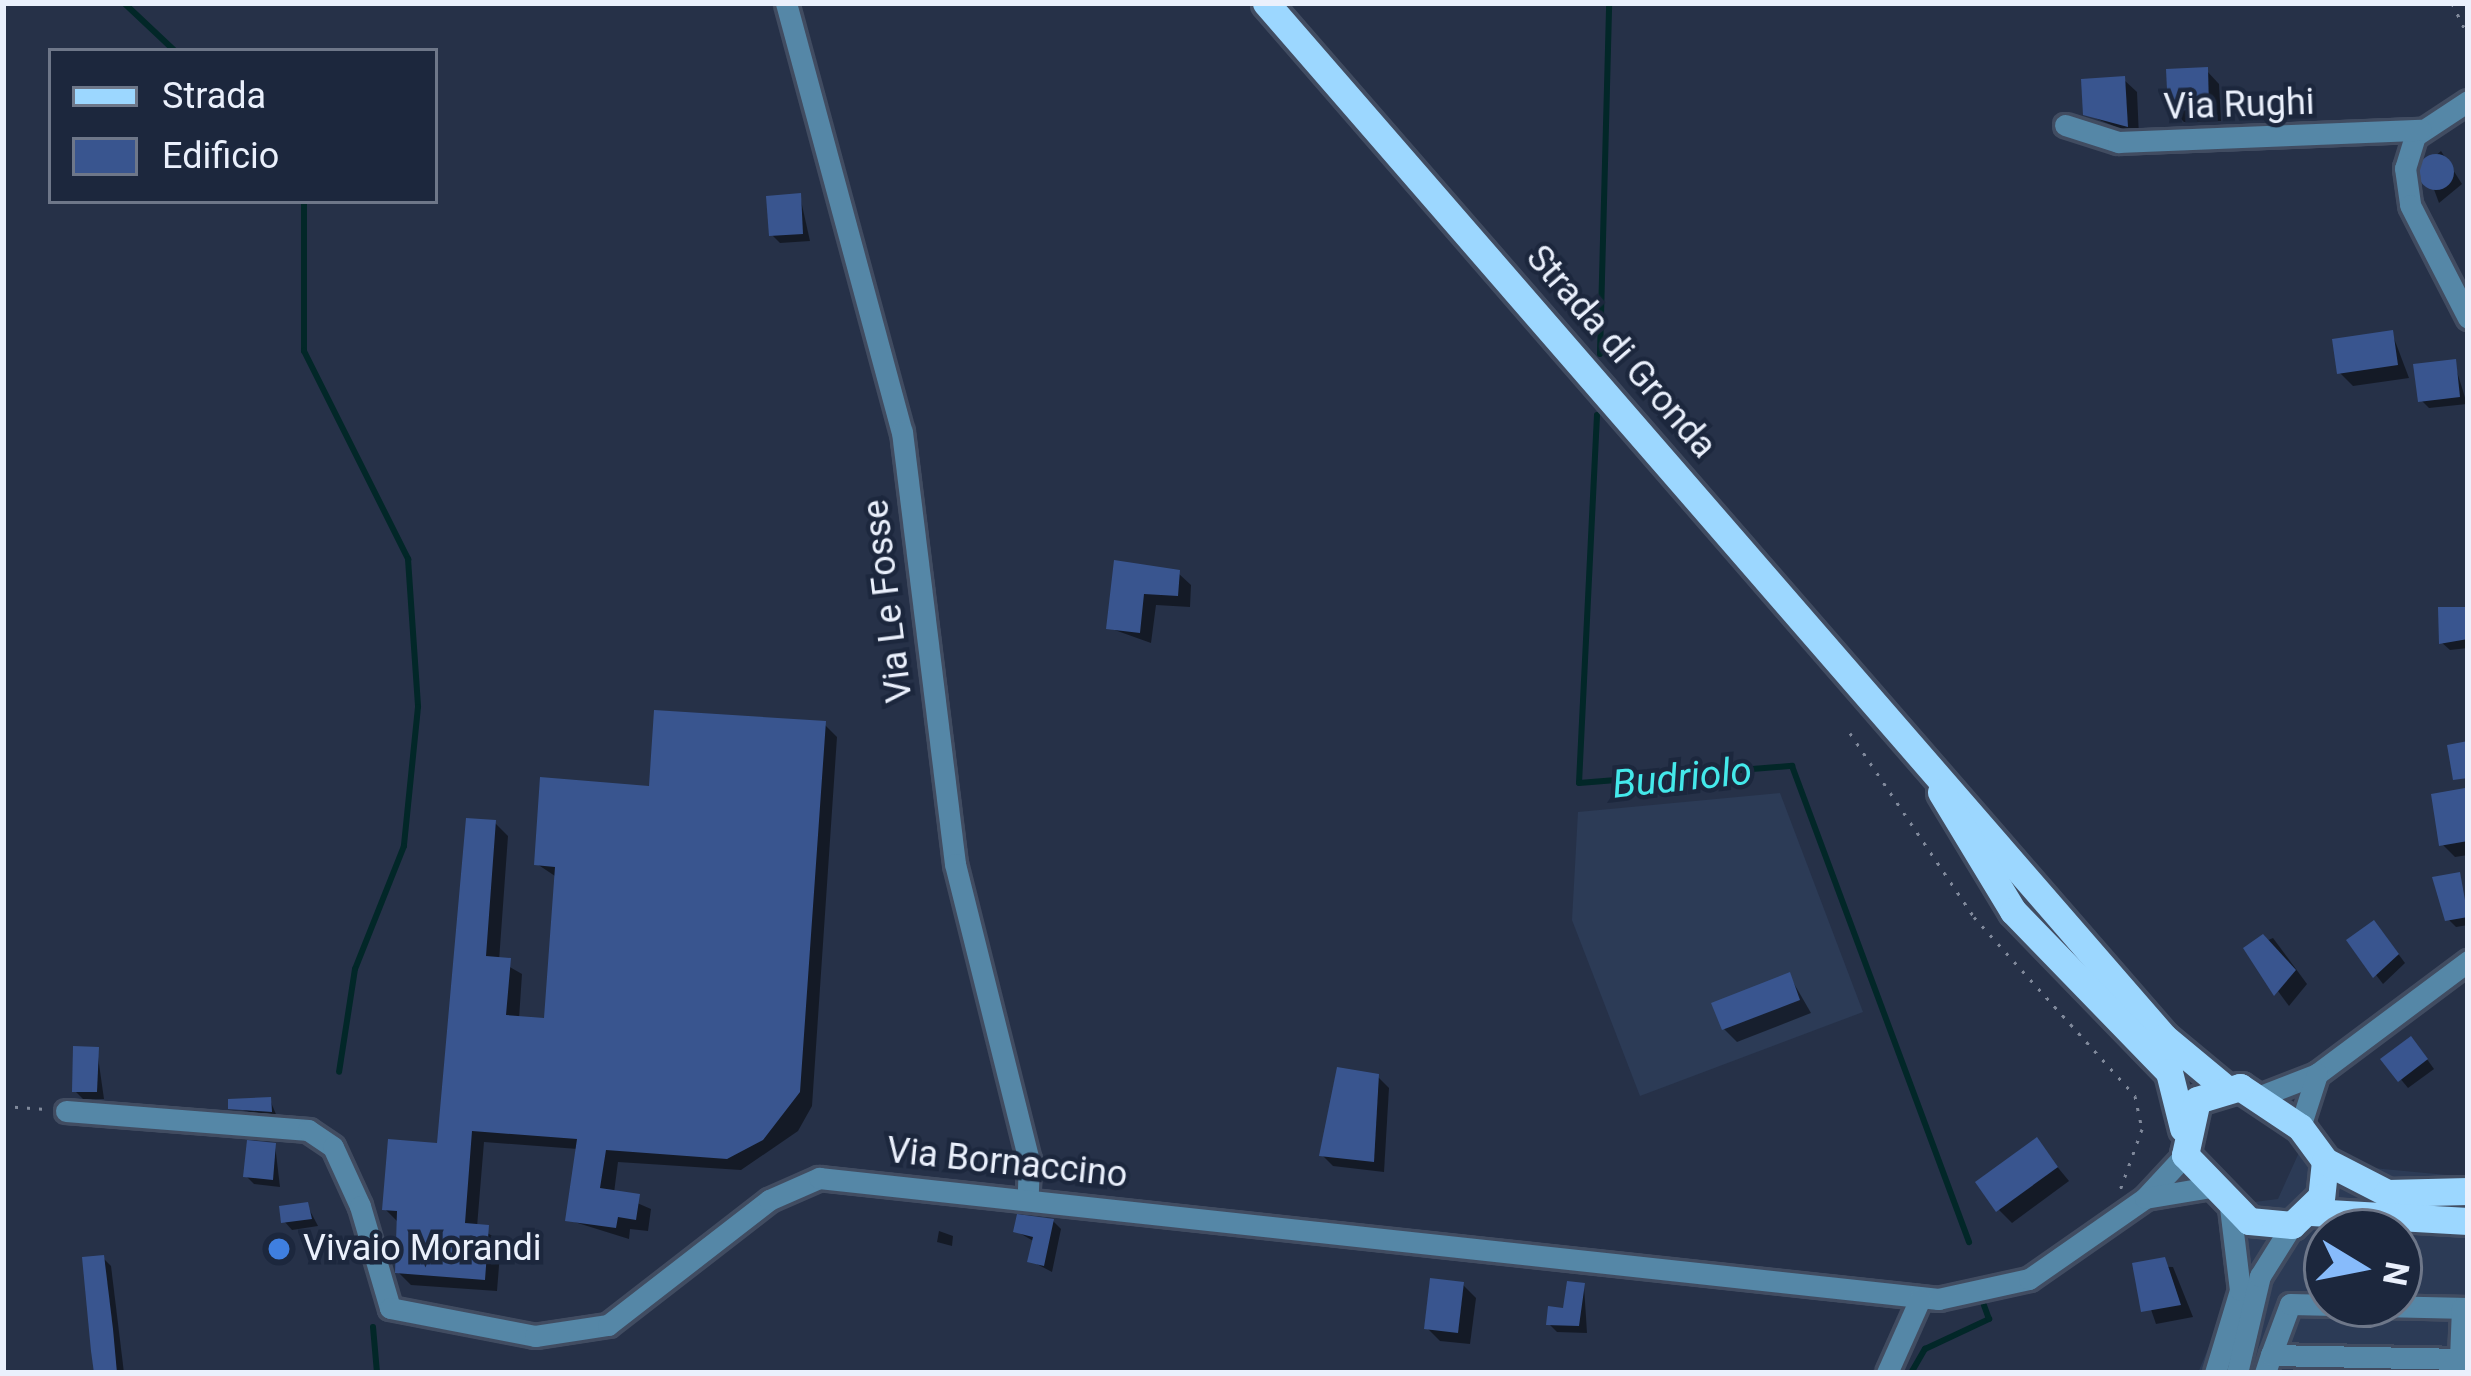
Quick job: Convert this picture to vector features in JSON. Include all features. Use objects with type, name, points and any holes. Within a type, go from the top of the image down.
[{"type":"main road","name":"Strada di Gronda","points":[[1266,3],[2164,1037],[2224,1087]]},
{"type":"main road","name":"Strada di Gronda","points":[[1919,751],[2013,910],[2169,1072],[2184,1141]]},
{"type":"main road","points":[[2468,1191],[2386,1193],[2325,1161],[2300,1127],[2263,1095],[2224,1087],[2197,1100],[2184,1141],[2220,1197],[2301,1219],[2468,1221]]},
{"type":"main road","points":[[2301,1219],[2325,1161]]},
{"type":"street","name":"Via Le Fosse","points":[[786,3],[902,432],[956,864],[1029,1160],[1028,1197]]},
{"type":"street","name":"Via Rughi","points":[[2065,125],[2118,142],[2421,130],[2468,101]]},
{"type":"street","points":[[2421,130],[2405,161],[2410,205],[2468,318]]},
{"type":"street","points":[[2263,1095],[2317,1074],[2468,961]]},
{"type":"street","points":[[2300,1127],[2317,1074]]},
{"type":"street","name":"Via Bornaccino","points":[[66,1111],[308,1130],[333,1147],[360,1206],[390,1308],[535,1336],[608,1325],[769,1200],[819,1178],[1028,1197],[1920,1298],[2029,1279],[2139,1203],[2184,1141]]},
{"type":"street","name":"Via Bornaccino","points":[[2139,1203],[2220,1197]]},
{"type":"street","points":[[2216,1373],[2240,1290],[2220,1197]]},
{"type":"street","points":[[2237,1373],[2264,1264],[2301,1219]]},
{"type":"street","points":[[1887,1373],[1920,1298]]},
{"type":"street","points":[[2290,1304],[2465,1308],[2464,1359],[2268,1364],[2290,1304]]},
{"type":"path","points":[[2452,3],[2468,36]]},
{"type":"path","points":[[1850,734],[1974,917],[2134,1096],[2140,1138],[2117,1183],[2139,1203]]},
{"type":"path","points":[[3,1106],[66,1111]]},
{"type":"shaded area","points":[[1780,793],[1863,1012],[1640,1096],[1572,920],[1578,812]]},
{"type":"shaded area","points":[[2306,1137],[2362,1167],[2468,1177],[2468,1373],[2198,1373],[2233,1288],[2223,1206],[2278,1199]]},
{"type":"building","points":[[2208,67],[2209,109],[2168,111],[2166,69]]},
{"type":"building","points":[[2125,76],[2128,127],[2083,115],[2081,79]]},
{"type":"building","points":[[2436,154],[2449,159],[2454,172],[2449,185],[2436,190],[2423,185],[2418,172],[2423,159]]},
{"type":"building","points":[[801,193],[803,234],[769,236],[766,196]]},
{"type":"building","points":[[2393,330],[2398,365],[2337,374],[2332,339]]},
{"type":"building","points":[[2456,359],[2460,397],[2418,402],[2413,364]]},
{"type":"building","points":[[1114,560],[1180,570],[1178,596],[1144,594],[1140,633],[1106,629]]},
{"type":"building","points":[[2438,607],[2468,607],[2468,639],[2439,644]]},
{"type":"building","points":[[654,710],[826,721],[800,1092],[763,1140],[727,1159],[606,1150],[600,1188],[640,1194],[636,1220],[618,1217],[616,1228],[565,1221],[577,1139],[472,1131],[465,1223],[489,1225],[485,1280],[395,1273],[397,1211],[382,1210],[388,1139],[437,1143],[466,818],[496,820],[486,956],[511,958],[506,1015],[544,1018],[555,867],[534,865],[540,777],[649,786]]},
{"type":"building","points":[[2468,741],[2468,778],[2453,780],[2447,745]]},
{"type":"building","points":[[2465,788],[2468,841],[2439,846],[2431,794]]},
{"type":"building","points":[[2460,872],[2468,917],[2445,921],[2432,877]]},
{"type":"building","points":[[2374,920],[2399,954],[2373,978],[2346,940]]},
{"type":"building","points":[[2263,934],[2296,970],[2274,996],[2243,948]]},
{"type":"building","points":[[1790,972],[1800,1000],[1722,1030],[1711,1003]]},
{"type":"building","points":[[2411,1036],[2428,1059],[2398,1082],[2380,1059]]},
{"type":"building","points":[[73,1046],[99,1047],[97,1092],[72,1092]]},
{"type":"building","points":[[1337,1067],[1379,1074],[1374,1162],[1319,1156]]},
{"type":"building","points":[[271,1097],[272,1112],[228,1109],[228,1099]]},
{"type":"building","points":[[2037,1137],[2058,1167],[1996,1212],[1975,1182]]},
{"type":"building","points":[[247,1140],[276,1143],[273,1180],[243,1177]]},
{"type":"building","points":[[308,1202],[312,1219],[281,1223],[279,1206]]},
{"type":"building","points":[[1017,1214],[1054,1219],[1044,1266],[1027,1262],[1033,1237],[1013,1232]]},
{"type":"building","points":[[104,1255],[117,1373],[94,1373],[91,1351],[82,1257]]},
{"type":"building","points":[[2165,1257],[2181,1305],[2141,1312],[2132,1263]]},
{"type":"building","points":[[1430,1278],[1464,1282],[1458,1333],[1424,1329]]},
{"type":"building","points":[[1567,1281],[1585,1283],[1579,1326],[1546,1325],[1548,1306],[1563,1308]]},
{"type":"waterway","points":[[124,3],[172,48]]},
{"type":"waterway","name":"Budriolo","points":[[1600,354],[1609,3]]},
{"type":"waterway","points":[[304,204],[304,351],[408,559],[418,707],[404,846],[355,969],[339,1072]]},
{"type":"waterway","name":"Budriolo","points":[[1597,415],[1579,783],[1792,766],[1969,1242]]},
{"type":"waterway","name":"Budriolo","points":[[1911,1373],[1925,1349],[1989,1319],[1984,1305]]},
{"type":"waterway","points":[[373,1327],[377,1373]]},
{"type":"place","name":"Vivaio Morandi","points":[[279,1249]]}]
